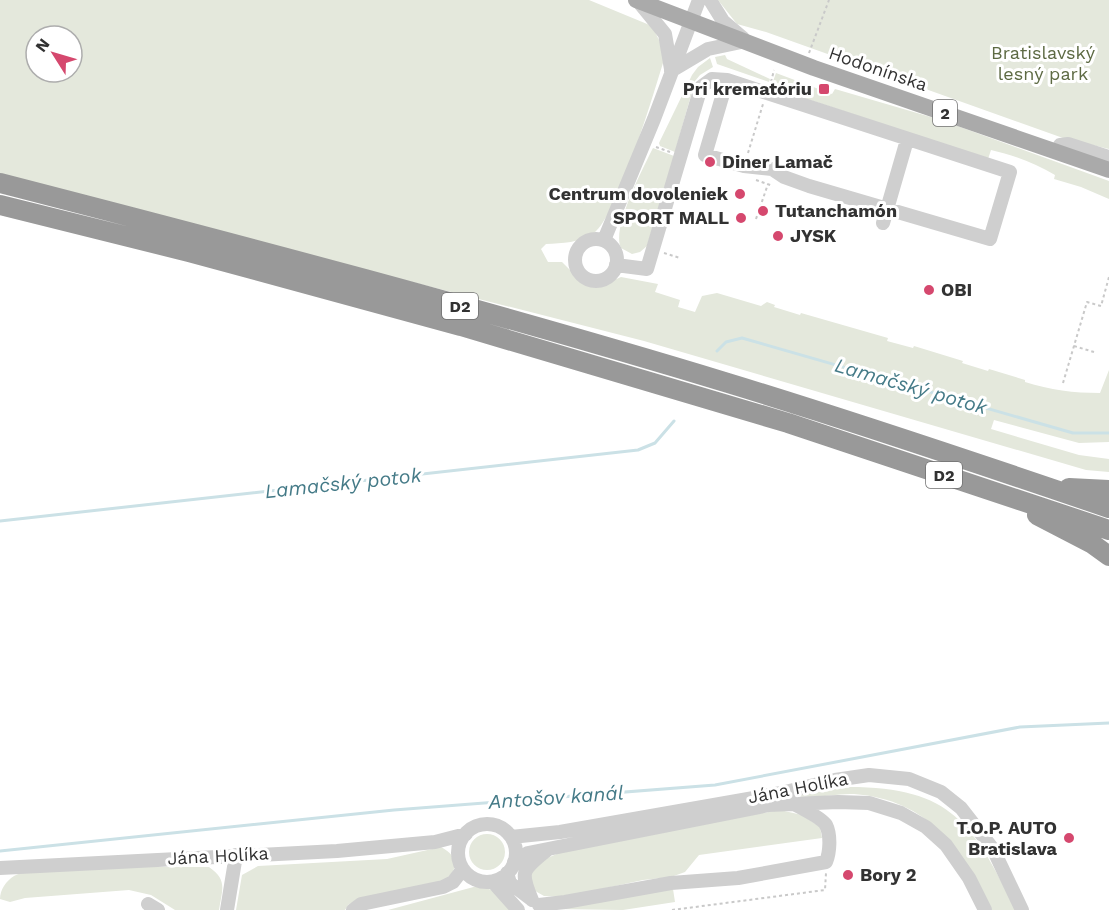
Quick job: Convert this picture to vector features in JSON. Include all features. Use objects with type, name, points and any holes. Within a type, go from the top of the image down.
[{"type":"highway","name":"D2","points":[[0,183],[217,239],[725,382],[1109,508]]},
{"type":"highway","name":"D2","points":[[0,205],[189,252],[461,326],[788,423],[1109,530]]},
{"type":"highway","points":[[1045,486],[1109,490]]},
{"type":"highway","points":[[1016,499],[1041,519],[1091,543],[1109,556]]},
{"type":"main road","name":"Hodonínska","points":[[640,0],[805,64],[1109,170]]},
{"type":"street","points":[[640,0],[665,34],[671,72]]},
{"type":"street","points":[[604,240],[654,119],[699,0]]},
{"type":"street","points":[[711,0],[723,21],[747,41]]},
{"type":"street","points":[[671,72],[708,49],[747,41]]},
{"type":"street","points":[[616,265],[647,269],[701,87],[712,80],[727,80],[1010,172],[990,239],[810,186],[784,177],[772,169],[744,166],[705,155],[727,80]]},
{"type":"street","points":[[883,223],[907,140]]},
{"type":"street","points":[[1060,145],[1068,144],[1109,157]]},
{"type":"street","points":[[590,240],[604,240],[616,253],[616,265],[609,276],[597,281],[585,278],[576,268],[576,255],[583,243],[590,240]]},
{"type":"street","name":"Jána Holíka","points":[[511,837],[560,832],[630,820],[869,775],[909,779],[940,792],[961,808],[993,849],[1022,910]]},
{"type":"street","name":"Jána Holíka","points":[[511,868],[528,853],[770,806],[869,803],[901,813],[927,827],[946,845],[969,878],[985,910]]},
{"type":"street","points":[[458,855],[465,834],[475,827],[487,825],[499,827],[511,837],[516,851],[510,883],[538,905],[671,883],[738,878],[826,862],[829,854],[826,825],[794,804]]},
{"type":"street","name":"Jána Holíka","points":[[0,868],[337,851],[435,842],[465,834]]},
{"type":"street","points":[[435,842],[449,846],[458,855],[463,869],[470,876],[487,882],[518,910]]},
{"type":"street","points":[[538,905],[523,879],[525,870],[549,849]]},
{"type":"street","points":[[227,910],[236,855]]},
{"type":"street","points":[[369,910],[487,882],[511,868]]},
{"type":"street","points":[[353,910],[361,904],[443,887],[453,882],[463,869]]},
{"type":"path","points":[[805,64],[829,0]]},
{"type":"path","points":[[770,85],[774,70]]},
{"type":"path","points":[[656,147],[675,154]]},
{"type":"path","points":[[756,219],[768,184]]},
{"type":"path","points":[[1063,383],[1086,302],[1101,306],[1109,277]]},
{"type":"path","points":[[1074,346],[1094,352]]},
{"type":"path","points":[[672,910],[825,890],[826,862]]},
{"type":"green space","points":[[0,0],[589,0],[652,26],[664,50],[663,63],[634,153],[614,203],[594,233],[571,242],[546,244],[541,249],[548,262],[562,262],[581,281],[591,286],[603,285],[621,277],[658,284],[655,292],[680,300],[678,307],[695,312],[702,296],[717,293],[761,306],[767,302],[775,305],[774,307],[800,315],[801,313],[888,338],[887,341],[913,348],[914,346],[963,361],[962,363],[1053,389],[1100,393],[1109,370],[1109,442],[1079,443],[994,420],[991,429],[1079,455],[1109,459],[1109,472],[1086,470],[644,341],[0,177]]},
{"type":"green space","name":"Bratislavský lesný park","points":[[718,0],[1109,0],[1109,149],[1063,138],[766,32],[737,24]]},
{"type":"green space","points":[[725,55],[727,59],[770,79],[769,82],[717,64],[715,57]]},
{"type":"green space","points":[[710,58],[713,67],[695,81],[675,152],[660,146],[659,143],[692,75]]},
{"type":"green space","points":[[776,73],[832,94],[835,89],[941,120],[1109,181],[1109,199],[1054,179],[1055,175],[1016,157],[991,150],[988,159],[771,87]]},
{"type":"green space","points":[[653,148],[674,156],[647,246],[640,252],[632,254],[621,248],[620,227],[642,169]]},
{"type":"green space","points":[[849,787],[884,789],[912,794],[936,803],[955,816],[986,854],[1016,910],[992,910],[968,867],[940,831],[903,806],[880,798],[854,794],[808,797],[794,795]]},
{"type":"green space","points":[[780,810],[802,815],[820,827],[822,838],[699,855],[685,872],[671,877],[643,880],[564,897],[544,896],[530,888],[530,873],[545,859],[566,850],[625,837]]},
{"type":"green space","points":[[487,834],[500,839],[505,852],[500,865],[487,870],[474,865],[469,852],[474,839]]},
{"type":"green space","points":[[441,847],[452,856],[455,865],[451,874],[441,883],[349,904],[345,910],[236,910],[242,875],[258,866],[387,859]]},
{"type":"green space","points":[[109,867],[209,867],[221,881],[219,910],[175,910],[151,895],[129,890],[25,898],[10,902],[0,899],[6,883],[21,873]]},
{"type":"green space","points":[[481,885],[493,891],[510,910],[388,910]]},
{"type":"green space","points":[[673,889],[675,902],[623,910],[554,909]]},
{"type":"waterway","name":"Lamačský potok","points":[[717,351],[726,342],[742,338],[1073,433],[1109,433]]},
{"type":"waterway","name":"Lamačský potok","points":[[0,521],[638,450],[655,443],[674,421]]},
{"type":"waterway","name":"Antošov kanál","points":[[0,851],[394,810],[715,785],[1020,727],[1109,723]]},
{"type":"place","name":"Pri krematóriu","points":[[824,89]]},
{"type":"place","name":"Diner Lamač","points":[[710,162]]},
{"type":"place","name":"Centrum dovoleniek","points":[[740,194]]},
{"type":"place","name":"Tutanchamón","points":[[763,211]]},
{"type":"place","name":"SPORT MALL","points":[[741,218]]},
{"type":"place","name":"JYSK","points":[[778,236]]},
{"type":"place","name":"OBI","points":[[929,290]]},
{"type":"place","name":"T.O.P. AUTO Bratislava","points":[[1069,838]]},
{"type":"place","name":"Bory 2","points":[[848,875]]}]
